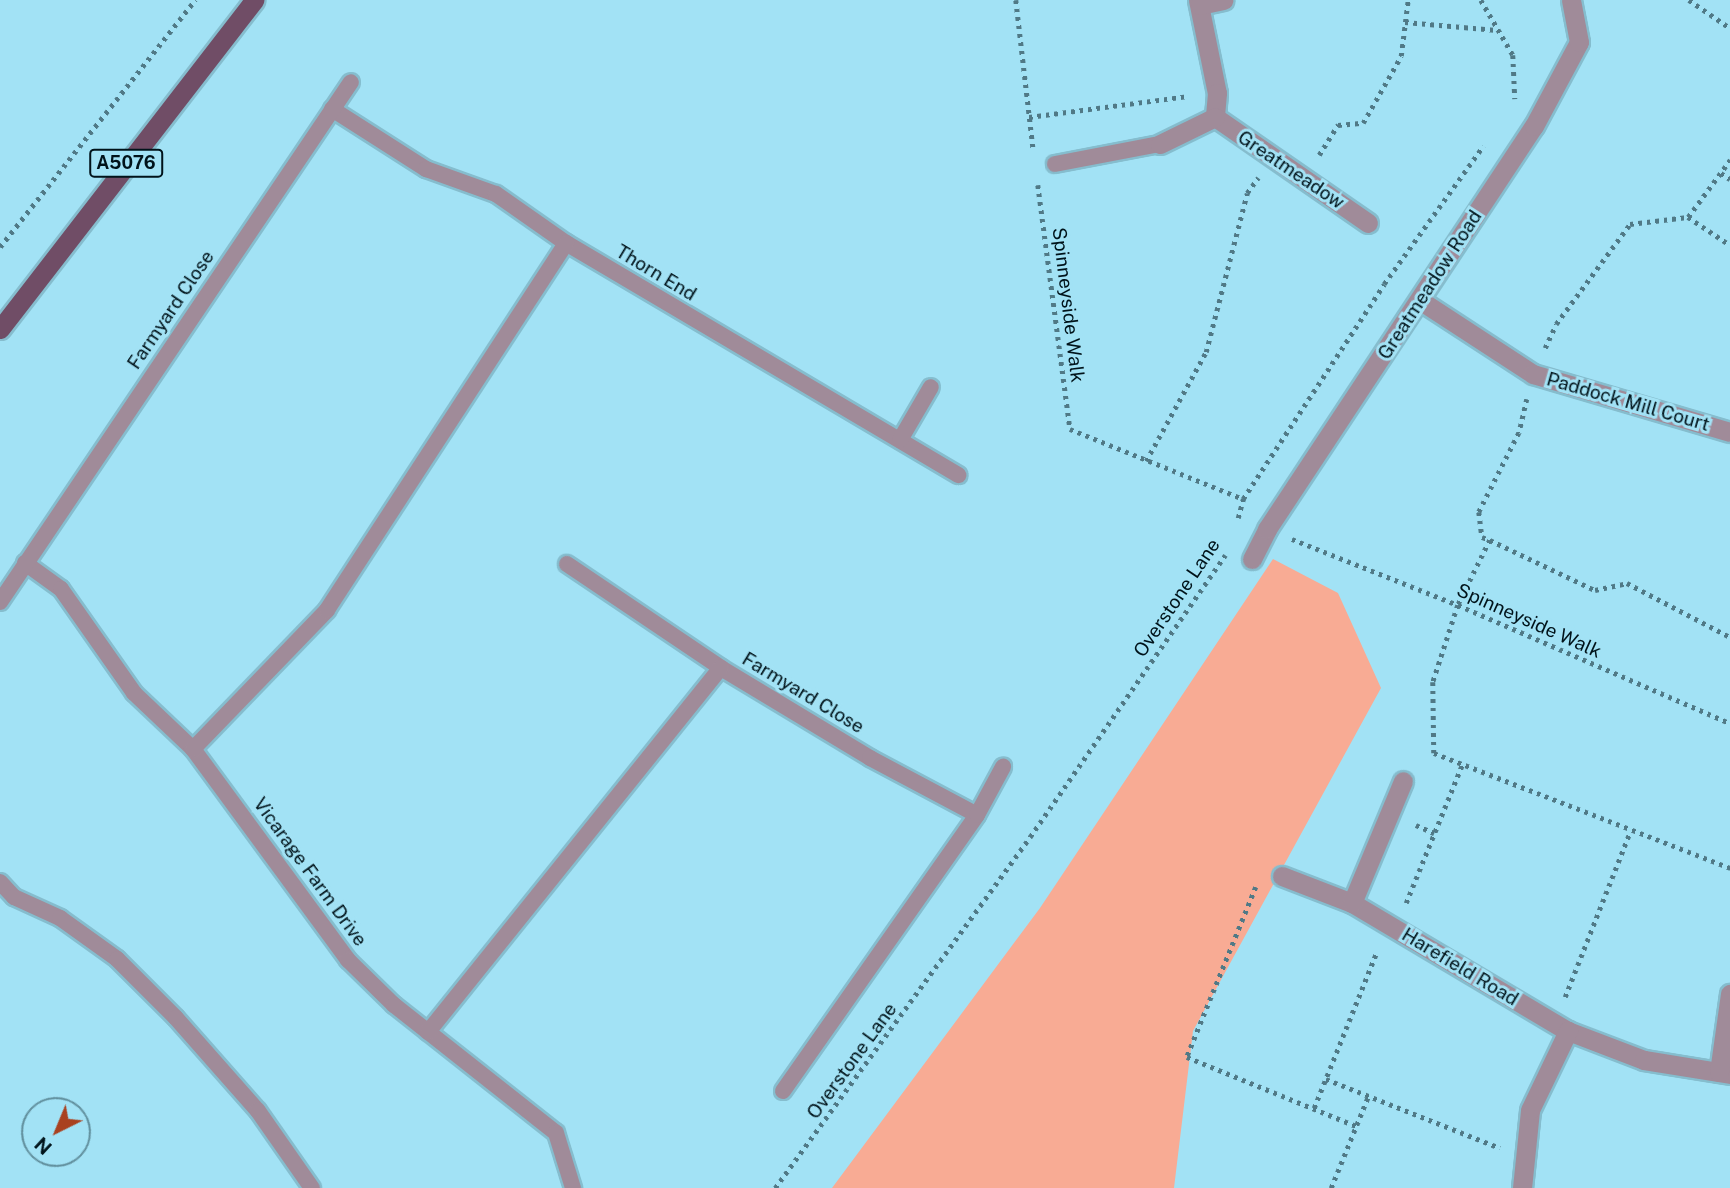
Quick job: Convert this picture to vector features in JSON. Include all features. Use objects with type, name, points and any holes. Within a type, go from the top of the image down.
[{"type":"main road","name":"A5076","points":[[0,329],[254,0]]},
{"type":"street","points":[[1160,144],[1215,117],[1217,93],[1199,3],[1223,0]]},
{"type":"street","name":"Greatmeadow Road","points":[[1252,559],[1267,529],[1421,301],[1534,125],[1579,42],[1571,0]]},
{"type":"street","name":"Greatmeadow","points":[[1215,117],[1270,159],[1368,222]]},
{"type":"street","name":"Paddock Mill Court","points":[[1421,301],[1533,374],[1730,432]]},
{"type":"street","points":[[1352,903],[1404,781]]},
{"type":"street","name":"Harefield Road","points":[[1282,876],[1352,903],[1561,1027],[1644,1060],[1725,1073],[1730,994]]},
{"type":"street","points":[[1522,1188],[1530,1110],[1561,1027]]},
{"type":"lane","name":"Farmyard Close","points":[[0,602],[351,82]]},
{"type":"lane","name":"Thorn End","points":[[332,109],[425,169],[496,194],[566,243],[959,475]]},
{"type":"lane","points":[[1055,164],[1160,144]]},
{"type":"lane","points":[[193,749],[327,610],[566,243]]},
{"type":"lane","points":[[900,440],[931,387]]},
{"type":"lane","name":"Vicarage Farm Drive","points":[[25,563],[61,589],[134,693],[193,749],[348,960],[428,1032],[556,1133],[573,1188]]},
{"type":"lane","points":[[567,564],[721,668]]},
{"type":"lane","name":"Farmyard Close","points":[[428,1032],[721,668],[870,758],[977,815]]},
{"type":"lane","points":[[783,1091],[977,815],[1003,767]]},
{"type":"lane","points":[[0,882],[14,897],[60,918],[117,959],[176,1018],[258,1111],[312,1188]]},
{"type":"path","points":[[0,247],[195,0]]},
{"type":"path","points":[[1016,0],[1035,158]]},
{"type":"path","points":[[1304,179],[1338,125],[1363,123],[1401,56],[1408,0]]},
{"type":"path","points":[[1481,0],[1513,55],[1515,101],[1507,112]]},
{"type":"path","points":[[1689,0],[1730,28]]},
{"type":"path","points":[[1405,22],[1498,30]]},
{"type":"path","points":[[1029,117],[1217,93]]},
{"type":"path","name":"Overstone Lane","points":[[1236,526],[1243,499],[1384,284],[1484,144]]},
{"type":"path","points":[[1146,461],[1206,352],[1247,193],[1270,159]]},
{"type":"path","points":[[1688,217],[1730,160]]},
{"type":"path","name":"Spinneyside Walk","points":[[1036,171],[1070,429],[1243,499]]},
{"type":"path","points":[[1721,173],[1730,179]]},
{"type":"path","points":[[1730,245],[1688,217],[1630,224],[1556,324],[1533,374],[1519,433],[1479,512],[1482,537],[1595,590],[1627,583],[1730,637]]},
{"type":"path","name":"Spinneyside Walk","points":[[1238,517],[1458,604],[1730,723]]},
{"type":"path","points":[[1490,540],[1458,604],[1433,682],[1434,753],[1630,832],[1730,868]]},
{"type":"path","name":"Overstone Lane","points":[[775,1188],[1023,848],[1232,545]]},
{"type":"path","points":[[1314,1108],[1462,765]]},
{"type":"path","points":[[1561,1027],[1630,832]]},
{"type":"path","points":[[1282,876],[1263,870],[1187,1057],[1356,1126]]},
{"type":"path","points":[[1326,1079],[1477,1143],[1525,1154]]},
{"type":"path","points":[[1331,1188],[1368,1097]]},
{"type":"shaded area","points":[[1273,559],[1338,593],[1381,688],[1193,1031],[1174,1188],[832,1188],[1040,908]]}]
